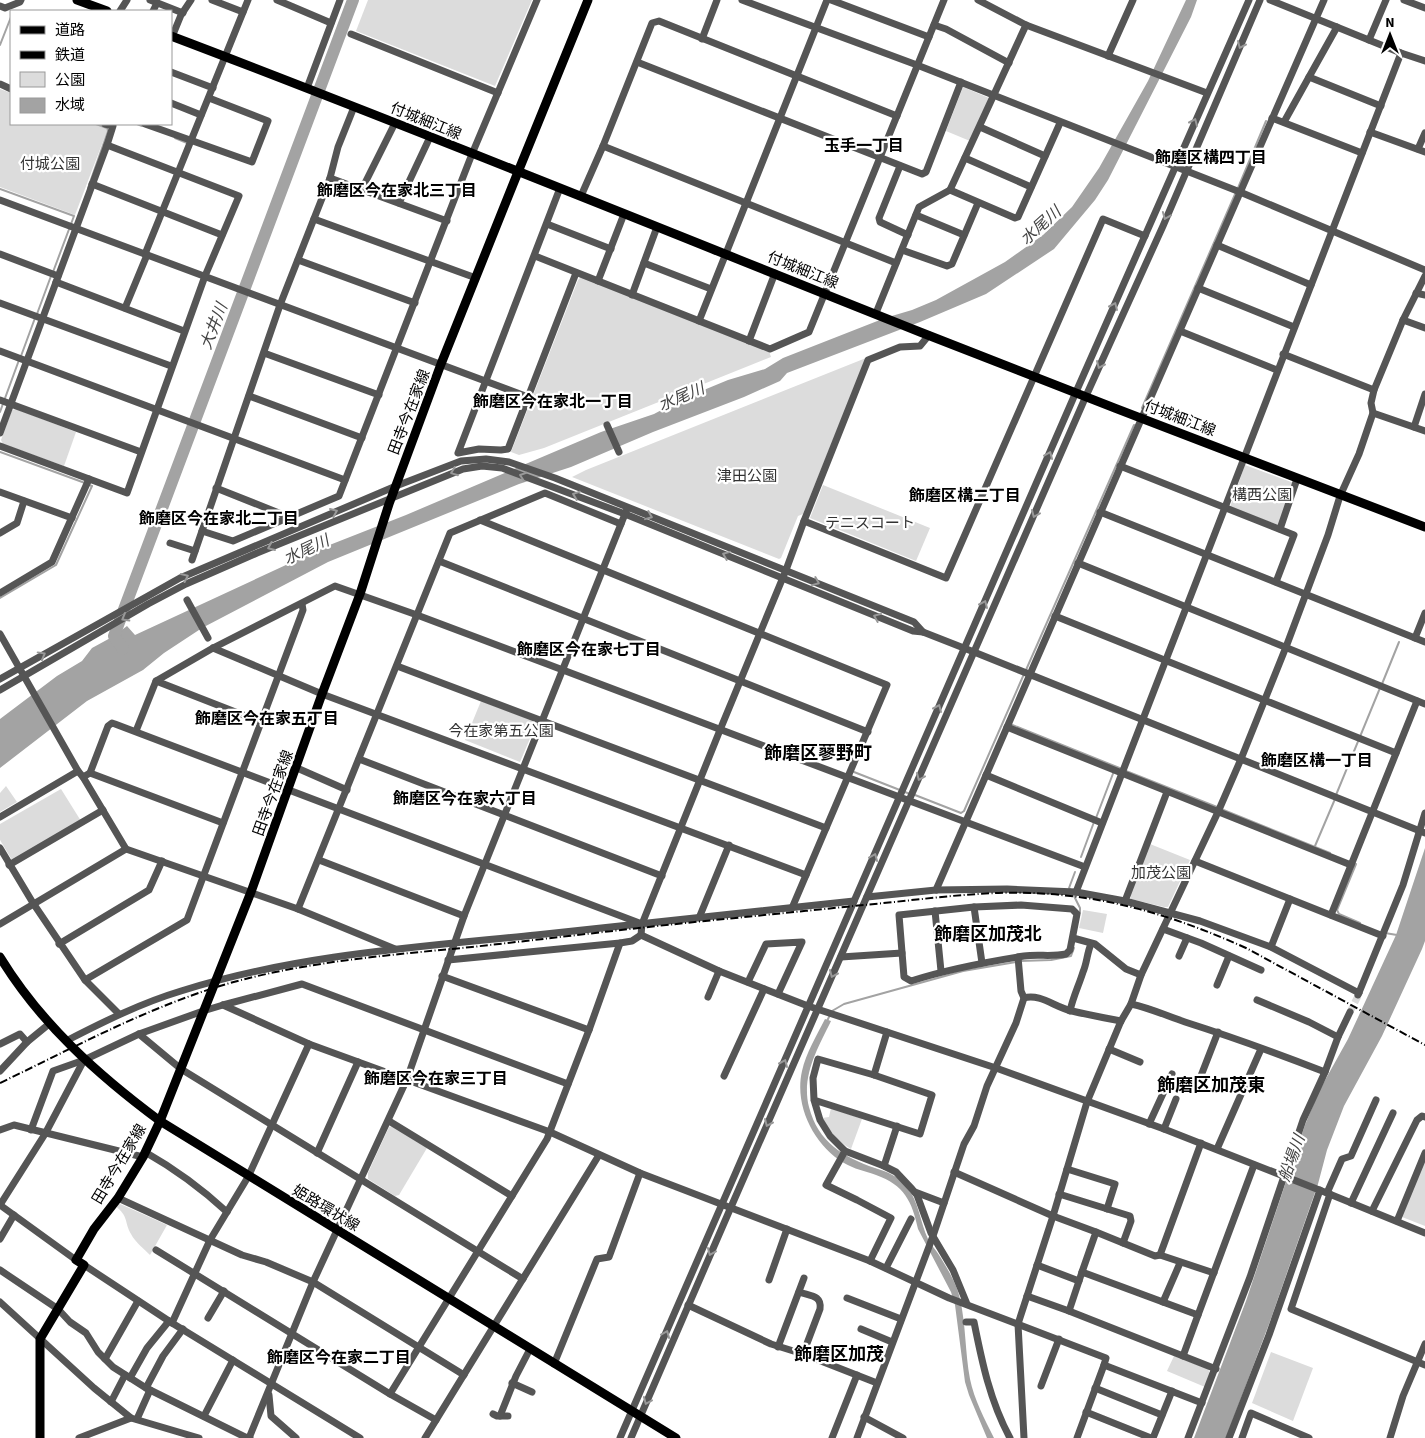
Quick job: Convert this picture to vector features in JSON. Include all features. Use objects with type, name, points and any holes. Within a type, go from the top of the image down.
[{"type":"main road","points":[[79,0],[104,10]]},
{"type":"main road","name":"田寺今在家線","points":[[40,1339],[58,1309],[94,1229],[118,1198],[144,1154],[160,1121],[251,892],[289,790],[322,694],[373,558],[386,512],[441,364],[588,0]]},
{"type":"main road","name":"付城細江線","points":[[172,36],[920,332],[1340,496],[1425,527]]},
{"type":"main road","name":"姫路環状線","points":[[0,957],[12,978],[49,1024],[84,1060],[121,1092],[160,1121],[248,1177],[676,1438]]},
{"type":"main road","points":[[40,1339],[40,1438]]},
{"type":"street","points":[[0,6],[5,8],[21,0]]},
{"type":"street","points":[[150,0],[183,13]]},
{"type":"street","points":[[172,36],[191,0]]},
{"type":"street","points":[[212,0],[243,12]]},
{"type":"street","points":[[125,308],[248,0]]},
{"type":"street","points":[[276,0],[330,23]]},
{"type":"street","points":[[307,88],[340,0]]},
{"type":"street","points":[[202,531],[233,541],[339,496],[472,154],[537,0]]},
{"type":"street","points":[[702,39],[717,0]]},
{"type":"street","points":[[742,0],[918,65],[1060,123],[1240,192],[1425,270]]},
{"type":"street","points":[[699,321],[827,0]]},
{"type":"street","points":[[831,0],[929,36]]},
{"type":"street","points":[[535,256],[770,349],[809,332],[944,0]]},
{"type":"street","points":[[978,0],[1026,25],[1207,93]]},
{"type":"street","points":[[1108,56],[1133,0]]},
{"type":"street","points":[[620,1438],[1249,0]]},
{"type":"street","points":[[631,1438],[1260,0]]},
{"type":"street","points":[[1270,0],[1425,61]]},
{"type":"street","points":[[936,890],[1324,0]]},
{"type":"street","points":[[1369,40],[1386,0]]},
{"type":"street","points":[[1404,0],[1425,8]]},
{"type":"street","points":[[154,10],[157,3]]},
{"type":"street","points":[[580,196],[603,146],[652,23],[659,22],[897,116]]},
{"type":"street","points":[[934,25],[946,29],[1008,63]]},
{"type":"street","points":[[876,313],[919,207],[950,190],[1026,25]]},
{"type":"street","points":[[1284,122],[1337,26]]},
{"type":"street","points":[[351,34],[498,93]]},
{"type":"street","points":[[1076,892],[1401,53]]},
{"type":"street","points":[[637,62],[922,174],[926,172],[961,82]]},
{"type":"street","points":[[172,72],[213,88]]},
{"type":"street","points":[[1309,77],[1380,106]]},
{"type":"street","points":[[148,125],[252,162],[268,121],[208,98]]},
{"type":"street","points":[[172,103],[202,115]]},
{"type":"street","points":[[192,560],[280,305],[330,178],[338,147],[354,107]]},
{"type":"street","points":[[1272,118],[1362,154]]},
{"type":"street","points":[[362,189],[395,123]]},
{"type":"street","points":[[950,190],[1015,218],[1018,217],[1060,123]]},
{"type":"street","points":[[0,432],[107,145],[111,125]]},
{"type":"street","points":[[980,127],[1045,156]]},
{"type":"street","points":[[1370,132],[1422,150],[1425,133]]},
{"type":"street","points":[[398,204],[430,137]]},
{"type":"street","points":[[0,446],[127,493],[184,331],[239,196],[107,145]]},
{"type":"street","points":[[603,146],[846,242],[896,264]]},
{"type":"street","points":[[965,158],[1031,187]]},
{"type":"street","points":[[900,166],[879,218],[880,222],[908,235]]},
{"type":"street","points":[[330,178],[447,220]]},
{"type":"street","points":[[92,184],[222,235]]},
{"type":"street","points":[[560,188],[458,453],[479,449],[501,450],[508,448],[576,273]]},
{"type":"street","points":[[0,200],[528,397]]},
{"type":"street","points":[[902,250],[947,266],[952,264],[978,203]]},
{"type":"street","points":[[598,281],[624,214]]},
{"type":"street","points":[[916,215],[964,235]]},
{"type":"street","points":[[314,219],[476,278]]},
{"type":"street","points":[[804,521],[946,578],[1103,219],[1145,236]]},
{"type":"street","points":[[547,224],[611,249]]},
{"type":"street","points":[[632,295],[657,227]]},
{"type":"street","points":[[1217,245],[1311,285]]},
{"type":"street","points":[[0,254],[125,308],[184,331]]},
{"type":"street","points":[[298,260],[415,303]]},
{"type":"street","points":[[644,263],[712,289]]},
{"type":"street","points":[[749,341],[775,274]]},
{"type":"street","points":[[1024,1438],[1018,1324],[1060,1194],[1087,1102],[1121,1021],[1131,1004],[1141,975],[1241,759],[1306,595],[1340,496],[1359,454],[1373,413],[1371,403],[1374,390],[1403,320],[1425,276]]},
{"type":"street","points":[[1198,288],[1294,327]]},
{"type":"street","points":[[1416,293],[1425,295]]},
{"type":"street","points":[[0,303],[171,366]]},
{"type":"street","points":[[1403,320],[1425,328]]},
{"type":"street","points":[[1180,331],[1277,370]]},
{"type":"street","points":[[641,935],[642,924],[783,578],[868,360],[900,347],[920,346],[929,335]]},
{"type":"street","points":[[0,350],[345,480]]},
{"type":"street","points":[[264,353],[378,395]]},
{"type":"street","points":[[1283,354],[1374,390]]},
{"type":"street","points":[[1414,427],[1425,394]]},
{"type":"street","points":[[249,396],[362,438]]},
{"type":"street","points":[[0,400],[141,452]]},
{"type":"street","points":[[1373,413],[1425,431]]},
{"type":"street","points":[[607,425],[619,452]]},
{"type":"street","points":[[0,679],[180,578],[396,486],[462,461],[486,458],[508,462],[555,478],[783,578],[912,631],[923,632],[1030,674],[1422,832]]},
{"type":"street","points":[[0,690],[139,609],[186,584],[392,497],[463,469],[482,466],[502,468],[626,510],[786,570],[914,622],[923,632]]},
{"type":"street","points":[[1120,466],[1294,535],[1276,582]]},
{"type":"street","points":[[0,593],[52,562],[89,479]]},
{"type":"street","points":[[1280,529],[1297,479]]},
{"type":"street","points":[[216,488],[289,517]]},
{"type":"street","points":[[0,492],[72,518]]},
{"type":"street","points":[[298,909],[450,533],[545,494],[621,524]]},
{"type":"street","points":[[0,533],[17,523],[24,500]]},
{"type":"street","points":[[0,1270],[58,1309],[70,1322],[86,1333],[104,1359],[127,1376],[148,1389],[248,1438],[269,1392],[313,1282],[407,1079],[464,916],[626,510]]},
{"type":"street","points":[[1100,512],[1425,642]]},
{"type":"street","points":[[480,520],[887,685],[792,908]]},
{"type":"street","points":[[170,543],[195,551]]},
{"type":"street","points":[[439,561],[868,732]]},
{"type":"street","points":[[1078,563],[1425,704]]},
{"type":"street","points":[[136,731],[156,681],[213,648],[335,586],[417,615],[964,823],[1085,867]]},
{"type":"street","points":[[187,600],[208,638]]},
{"type":"street","points":[[85,980],[188,920],[303,610],[302,604]]},
{"type":"street","points":[[1415,638],[1425,613]]},
{"type":"street","points":[[1055,616],[1396,753]]},
{"type":"street","points":[[0,634],[84,774],[126,849],[298,909],[396,950]]},
{"type":"street","points":[[213,648],[322,694],[806,874]]},
{"type":"street","points":[[397,666],[826,828]]},
{"type":"street","points":[[156,681],[261,722]]},
{"type":"street","points":[[1331,915],[1417,701]]},
{"type":"street","points":[[0,817],[84,774],[108,726],[112,723],[642,924]]},
{"type":"street","points":[[1007,727],[1351,865]]},
{"type":"street","points":[[359,759],[662,876]]},
{"type":"street","points":[[297,768],[347,790]]},
{"type":"street","points":[[84,774],[223,823]]},
{"type":"street","points":[[986,775],[1102,823]]},
{"type":"street","points":[[1125,901],[1166,792]]},
{"type":"street","points":[[9,864],[103,810]]},
{"type":"street","points":[[867,897],[936,890],[1007,889],[1076,892],[1125,901],[1200,920],[1271,947],[1358,994],[1403,885],[1422,832],[1425,813]]},
{"type":"street","points":[[700,918],[728,845]]},
{"type":"street","points":[[0,848],[59,944],[85,980],[119,1014]]},
{"type":"street","points":[[0,924],[126,849]]},
{"type":"street","points":[[319,860],[464,916]]},
{"type":"street","points":[[1195,860],[1383,936]]},
{"type":"street","points":[[59,944],[149,890],[162,861]]},
{"type":"street","points":[[1271,947],[1290,899]]},
{"type":"street","points":[[66,1041],[119,1014],[178,991],[299,963],[455,943],[854,901]]},
{"type":"street","points":[[1021,905],[1072,909],[1077,914],[1070,950],[1066,954],[941,971],[911,981],[904,978],[899,915],[974,907],[1021,905]]},
{"type":"street","points":[[974,907],[986,965]]},
{"type":"street","points":[[935,911],[941,971]]},
{"type":"street","points":[[1163,929],[1261,970]]},
{"type":"street","points":[[448,960],[620,943],[632,941],[641,935]]},
{"type":"street","points":[[641,935],[719,971],[817,1010],[996,1068],[1164,1129],[1425,1233]]},
{"type":"street","points":[[1073,938],[1095,944],[1126,969],[1141,975]]},
{"type":"street","points":[[1179,956],[1187,938]]},
{"type":"street","points":[[748,982],[766,944],[802,942],[778,994]]},
{"type":"street","points":[[390,1394],[418,1347],[450,1300],[550,1132],[620,943]]},
{"type":"street","points":[[1070,1011],[1074,992],[1084,969],[1090,944]]},
{"type":"street","points":[[841,957],[902,953]]},
{"type":"street","points":[[1217,985],[1229,956]]},
{"type":"street","points":[[856,1438],[933,1236],[964,1144],[974,1126],[987,1086],[1016,1023],[1024,998],[1021,991],[1018,961]]},
{"type":"street","points":[[708,997],[719,971]]},
{"type":"street","points":[[442,976],[589,1030]]},
{"type":"street","points":[[31,1130],[53,1071],[84,1060],[138,1034],[203,1011],[302,984],[568,1084]]},
{"type":"street","points":[[724,1076],[764,989]]},
{"type":"street","points":[[1024,998],[1042,999],[1070,1011],[1121,1021]]},
{"type":"street","points":[[1256,1000],[1309,1022],[1338,1037]]},
{"type":"street","points":[[1131,1004],[1147,1007],[1170,1017],[1218,1032],[1325,1072]]},
{"type":"street","points":[[222,1005],[309,1044],[550,1132],[640,1173],[787,1228],[870,1261],[949,1298],[1106,1358],[1077,1438]]},
{"type":"street","points":[[1188,1438],[1250,1277],[1303,1120],[1350,1012]]},
{"type":"street","points":[[0,1071],[3,1061],[49,1024]]},
{"type":"street","points":[[874,1075],[887,1032]]},
{"type":"street","points":[[1197,1086],[1218,1032]]},
{"type":"street","points":[[0,1044],[20,1034],[27,1042]]},
{"type":"street","points":[[138,1034],[181,1069],[523,1280]]},
{"type":"street","points":[[111,1402],[147,1348],[171,1322],[210,1240],[248,1177],[309,1044]]},
{"type":"street","points":[[1109,1049],[1140,1062]]},
{"type":"street","points":[[1217,1149],[1261,1049]]},
{"type":"street","points":[[814,1100],[920,1134],[932,1095],[818,1058],[813,1078],[814,1100],[820,1120],[830,1136],[845,1151],[896,1172],[914,1192],[933,1236],[953,1270],[967,1304]]},
{"type":"street","points":[[84,1060],[44,1134],[0,1205],[138,1301],[360,1438]]},
{"type":"street","points":[[317,1153],[358,1062]]},
{"type":"street","points":[[1149,1124],[1172,1074]]},
{"type":"street","points":[[1164,1129],[1170,1106],[1176,1099]]},
{"type":"street","points":[[1229,1438],[1326,1192],[1342,1159],[1351,1156],[1376,1100]]},
{"type":"street","points":[[1351,1202],[1393,1113]]},
{"type":"street","points":[[1372,1211],[1417,1120],[1422,1116],[1425,1117]]},
{"type":"street","points":[[388,1121],[512,1196]]},
{"type":"street","points":[[0,1130],[14,1126],[44,1134],[144,1154],[172,1167],[203,1190],[226,1212]]},
{"type":"street","points":[[884,1166],[897,1126]]},
{"type":"street","points":[[1160,1256],[1201,1143]]},
{"type":"street","points":[[845,1151],[826,1186],[890,1218],[870,1261]]},
{"type":"street","points":[[1398,1222],[1425,1153]]},
{"type":"street","points":[[425,1438],[600,1155]]},
{"type":"street","points":[[1183,1356],[1254,1165]]},
{"type":"street","points":[[1067,1169],[1115,1184],[1107,1209]]},
{"type":"street","points":[[954,1172],[1053,1216],[1155,1256],[1214,1273]]},
{"type":"street","points":[[554,1364],[597,1260],[609,1257],[640,1173]]},
{"type":"street","points":[[914,1192],[944,1203]]},
{"type":"street","points":[[1326,1192],[1291,1309],[1421,1364]]},
{"type":"street","points":[[1060,1194],[1130,1216],[1131,1221],[1123,1243]]},
{"type":"street","points":[[118,1198],[242,1255],[266,1262],[313,1282],[464,1375]]},
{"type":"street","points":[[0,1240],[14,1215]]},
{"type":"street","points":[[886,1268],[911,1219]]},
{"type":"street","points":[[769,1280],[787,1228]]},
{"type":"street","points":[[1068,1311],[1096,1232]]},
{"type":"street","points":[[156,1250],[390,1394],[436,1420]]},
{"type":"street","points":[[1163,1302],[1180,1263]]},
{"type":"street","points":[[1037,1265],[1079,1281]]},
{"type":"street","points":[[1082,1272],[1198,1315]]},
{"type":"street","points":[[778,1347],[804,1278]]},
{"type":"street","points":[[208,1318],[224,1292]]},
{"type":"street","points":[[799,1292],[819,1299],[821,1302],[803,1354]]},
{"type":"street","points":[[1027,1296],[1216,1369]]},
{"type":"street","points":[[847,1298],[901,1319]]},
{"type":"street","points":[[104,1359],[138,1301]]},
{"type":"street","points":[[0,1302],[111,1402],[134,1418],[199,1438]]},
{"type":"street","points":[[688,1306],[778,1347],[803,1354],[877,1383]]},
{"type":"street","points":[[966,1322],[974,1322],[980,1357],[988,1384],[1010,1438]]},
{"type":"street","points":[[82,1437],[134,1418],[163,1356],[183,1329]]},
{"type":"street","points":[[861,1329],[892,1342]]},
{"type":"street","points":[[1041,1386],[1059,1340]]},
{"type":"street","points":[[1390,1438],[1403,1396],[1421,1364],[1425,1344]]},
{"type":"street","points":[[508,1416],[496,1415],[530,1349]]},
{"type":"street","points":[[204,1416],[233,1360]]},
{"type":"street","points":[[1104,1365],[1202,1403]]},
{"type":"street","points":[[832,1438],[857,1375]]},
{"type":"street","points":[[512,1383],[532,1392]]},
{"type":"street","points":[[1095,1388],[1162,1415]]},
{"type":"street","points":[[1086,1412],[1152,1438],[1172,1391]]},
{"type":"street","points":[[269,1392],[271,1416],[296,1438]]},
{"type":"street","points":[[1242,1438],[1252,1413],[1309,1438]]},
{"type":"street","points":[[864,1417],[903,1438]]},
{"type":"street","points":[[282,1438],[285,1429]]},
{"type":"green space","points":[[368,0],[532,0],[495,86],[356,31]]},
{"type":"green space","points":[[963,87],[989,98],[970,141],[946,131]]},
{"type":"green space","name":"付城公園","points":[[0,89],[10,93],[10,125],[97,125],[106,128],[107,131],[75,215],[0,187]]},
{"type":"green space","points":[[581,277],[769,351],[771,357],[544,448],[519,455],[511,452],[578,280]]},
{"type":"green space","name":"津田公園","points":[[866,358],[803,514],[798,516],[779,559],[572,477],[586,470]]},
{"type":"green space","points":[[16,409],[76,432],[64,466],[3,444],[1,440],[12,410]]},
{"type":"green space","name":"構西公園","points":[[1245,465],[1294,483],[1278,525],[1230,507]]},
{"type":"green space","name":"テニスコート","points":[[823,485],[930,528],[916,561],[810,518]]},
{"type":"green space","name":"今在家第五公園","points":[[481,701],[537,722],[520,762],[465,740]]},
{"type":"green space","points":[[6,786],[17,802],[0,812],[0,793]]},
{"type":"green space","points":[[61,789],[81,821],[12,860],[0,840],[0,824]]},
{"type":"green space","name":"加茂公園","points":[[1150,844],[1190,860],[1168,907],[1131,899],[1130,895]]},
{"type":"green space","points":[[1083,910],[1107,914],[1103,933],[1079,928]]},
{"type":"green space","points":[[831,1108],[862,1119],[851,1149],[834,1135],[822,1118],[829,1117]]},
{"type":"green space","points":[[392,1126],[427,1148],[399,1195],[395,1196],[368,1179],[368,1173],[389,1127]]},
{"type":"green space","points":[[1425,1159],[1425,1226],[1402,1217]]},
{"type":"green space","points":[[118,1203],[167,1225],[150,1255],[133,1237],[124,1216],[115,1206]]},
{"type":"green space","points":[[1271,1352],[1313,1368],[1293,1421],[1252,1403]]},
{"type":"green space","points":[[1174,1356],[1208,1369],[1210,1373],[1205,1387],[1167,1371]]},
{"type":"water","points":[[1186,0],[1197,0],[1191,17],[1108,180],[1095,200],[1054,249],[986,294],[920,322],[787,373],[780,381],[744,397],[653,432],[571,467],[519,484],[328,562],[202,628],[164,653],[143,670],[87,701],[0,768],[0,719],[57,676],[82,661],[92,648],[114,636],[127,626],[135,635],[327,546],[406,515],[601,432],[654,414],[682,399],[728,380],[765,369],[783,358],[936,300],[1005,262],[1043,235],[1072,207],[1099,168],[1148,81]]},
{"type":"water","points":[[1425,848],[1425,941],[1422,949],[1382,1036],[1344,1106],[1327,1150],[1318,1184],[1269,1324],[1226,1438],[1194,1438],[1246,1301],[1305,1125],[1319,1091],[1348,1039],[1396,935]]},
{"type":"water","points":[[825,1019],[831,1021],[812,1062],[807,1084],[807,1096],[813,1119],[825,1139],[842,1153],[863,1164],[897,1177],[911,1193],[928,1239],[939,1255],[959,1293],[972,1387],[994,1438],[987,1438],[965,1382],[955,1305],[951,1292],[918,1229],[913,1210],[905,1195],[886,1179],[848,1165],[833,1155],[815,1135],[804,1111],[800,1084],[802,1071],[809,1051]]},
{"type":"waterway","name":"大井川","points":[[123,649],[114,636],[353,0]]},
{"type":"waterway","points":[[0,45],[10,20]]},
{"type":"waterway","points":[[1238,188],[1266,121]]},
{"type":"waterway","points":[[88,188],[108,131],[107,128],[99,125]]},
{"type":"waterway","points":[[175,138],[187,143]]},
{"type":"waterway","points":[[0,189],[74,216],[53,272]]},
{"type":"waterway","points":[[1142,408],[1236,192]]},
{"type":"waterway","points":[[37,314],[51,276]]},
{"type":"waterway","points":[[21,356],[35,318]]},
{"type":"waterway","points":[[0,412],[19,360]]},
{"type":"waterway","points":[[1026,670],[1134,425]]},
{"type":"waterway","points":[[0,452],[85,483]]},
{"type":"waterway","points":[[0,598],[56,565],[92,486],[89,485]]},
{"type":"waterway","points":[[1382,684],[1399,642]]},
{"type":"waterway","points":[[915,795],[961,813],[964,811],[1024,674]]},
{"type":"waterway","points":[[1336,795],[1380,688]]},
{"type":"waterway","points":[[1010,724],[1122,769]]},
{"type":"waterway","points":[[1096,818],[1114,771]]},
{"type":"waterway","points":[[1126,771],[1217,807]]},
{"type":"waterway","points":[[854,772],[910,794]]},
{"type":"waterway","points":[[1315,846],[1335,799]]},
{"type":"waterway","points":[[1221,809],[1330,853]]},
{"type":"waterway","points":[[1081,857],[1094,822]]},
{"type":"waterway","points":[[1353,863],[1356,864],[1337,910],[1339,914],[1360,923]]},
{"type":"waterway","points":[[1071,890],[1069,888],[1075,872]]},
{"type":"waterway","points":[[1073,894],[1080,908],[1080,913]]},
{"type":"waterway","points":[[1385,933],[1397,935]]},
{"type":"waterway","points":[[1020,961],[1051,960],[1071,956],[1074,948]]},
{"type":"waterway","points":[[827,1021],[832,1011],[844,1004],[963,971],[1016,962]]},
{"type":"tunnel","points":[[1350,1012],[1358,996]]},
{"type":"railway","points":[[0,1083],[113,1028],[171,1003],[230,983],[290,969],[381,956],[654,926],[998,893],[1040,893],[1109,902],[1132,907],[1201,929],[1246,948],[1425,1045]]},
{"type":"district","name":"玉手一丁目","points":[[864,145]]},
{"type":"district","name":"飾磨区構四丁目","points":[[1211,157]]},
{"type":"district","name":"飾磨区今在家北三丁目","points":[[397,190]]},
{"type":"district","name":"飾磨区今在家北一丁目","points":[[553,401]]},
{"type":"district","name":"飾磨区構二丁目","points":[[965,495]]},
{"type":"district","name":"飾磨区今在家北二丁目","points":[[219,518]]},
{"type":"district","name":"飾磨区今在家七丁目","points":[[589,649]]},
{"type":"district","name":"飾磨区今在家五丁目","points":[[267,718]]},
{"type":"district","name":"飾磨区蓼野町","points":[[818,753]]},
{"type":"district","name":"飾磨区構一丁目","points":[[1317,760]]},
{"type":"district","name":"飾磨区今在家六丁目","points":[[465,798]]},
{"type":"district","name":"飾磨区加茂北","points":[[988,934]]},
{"type":"district","name":"飾磨区今在家三丁目","points":[[436,1078]]},
{"type":"district","name":"飾磨区加茂東","points":[[1211,1085]]},
{"type":"district","name":"飾磨区加茂","points":[[839,1354]]},
{"type":"district","name":"飾磨区今在家二丁目","points":[[339,1357]]},
{"type":"water label","name":"水尾川","points":[[1040,225]]},
{"type":"water label","name":"水尾川","points":[[681,396]]},
{"type":"water label","name":"水尾川","points":[[306,549]]},
{"type":"water label","name":"船場川","points":[[1291,1158]]}]
